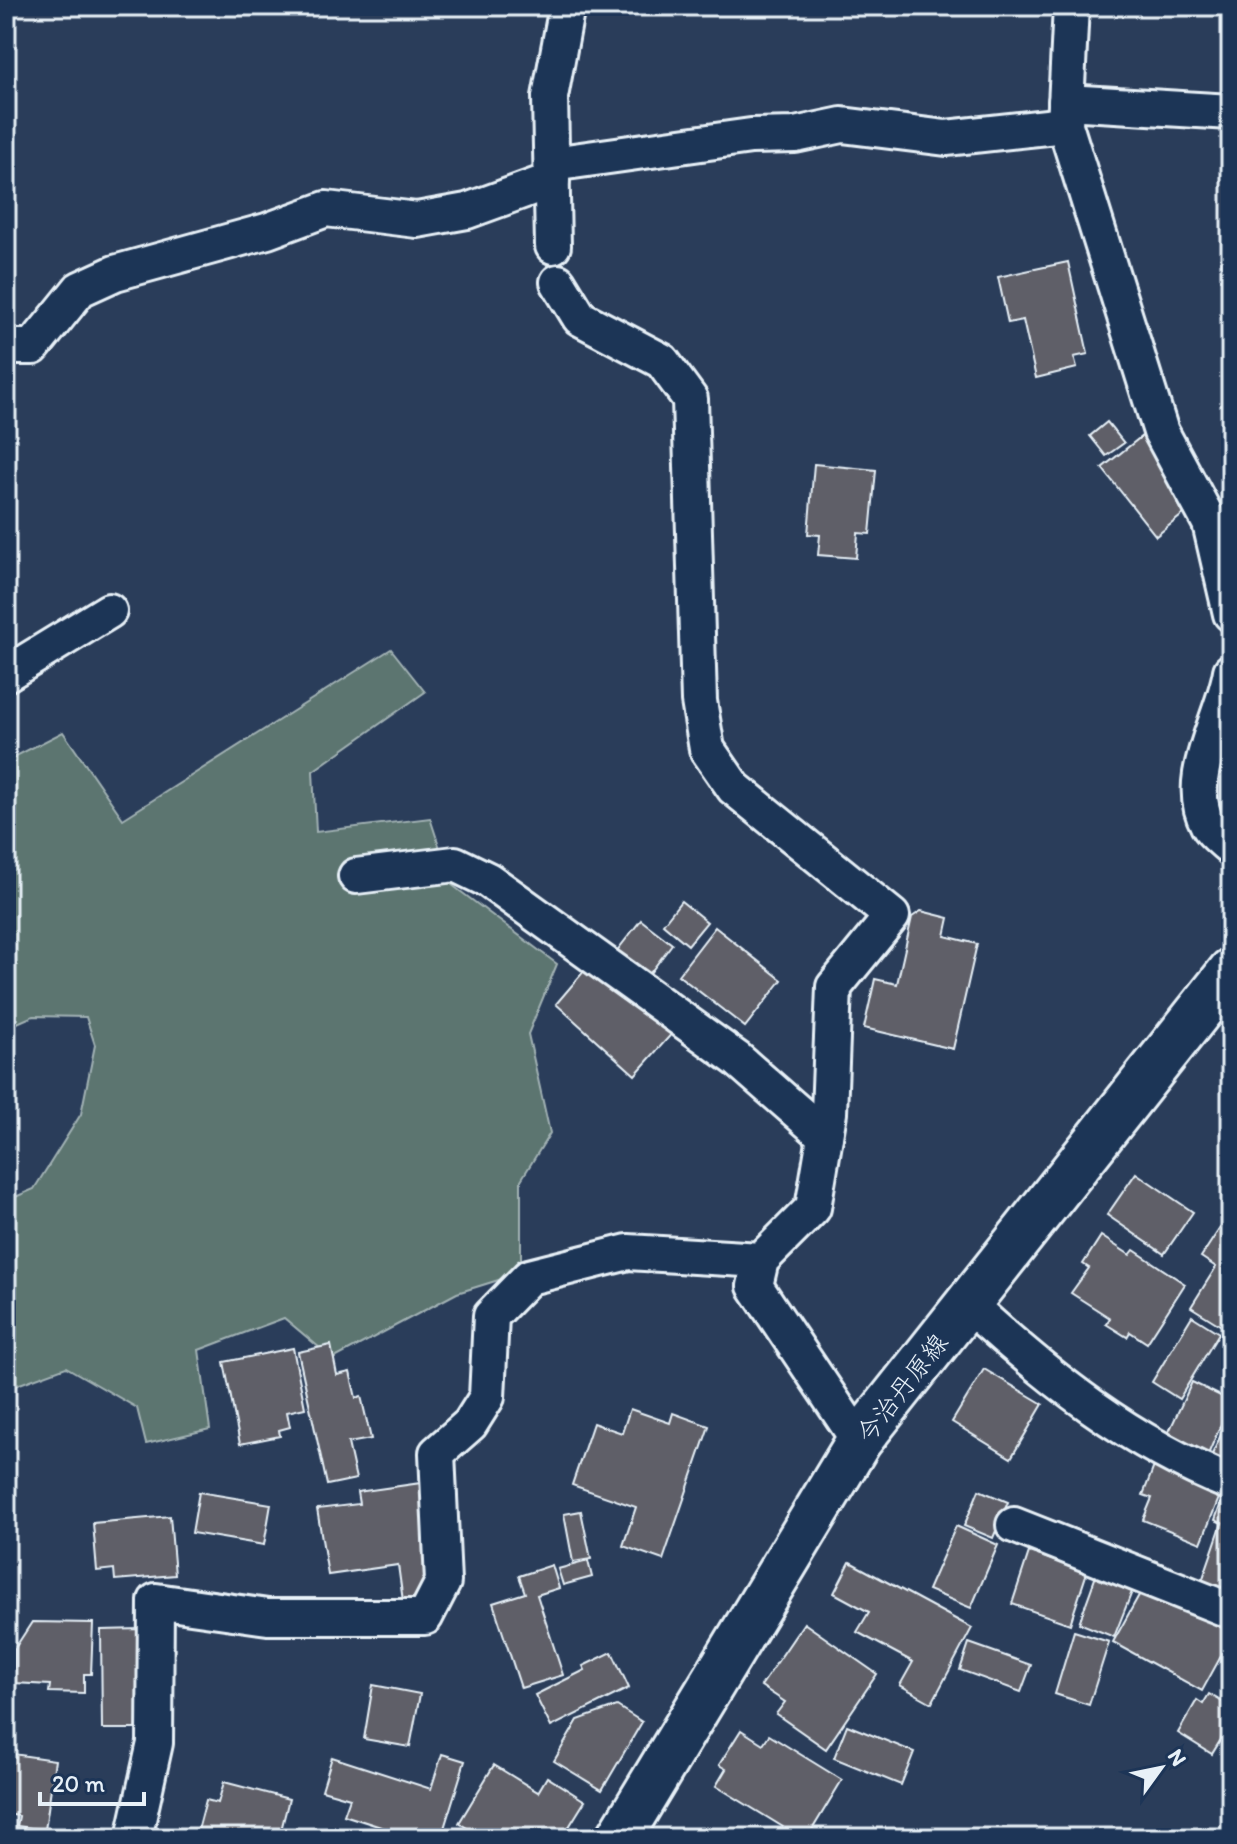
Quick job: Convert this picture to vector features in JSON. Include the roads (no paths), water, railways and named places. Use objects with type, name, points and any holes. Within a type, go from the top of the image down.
[{"type":"main road","name":"今治丹原線","points":[[619,1838],[859,1441],[1231,971]]},
{"type":"street","points":[[553,246],[550,97],[567,6]]},
{"type":"street","points":[[1071,6],[1066,113],[1161,432],[1210,523],[1231,614]]},
{"type":"street","points":[[6,347],[33,347],[80,289],[115,273],[267,231],[326,209],[417,220],[467,211],[552,172],[751,136],[795,135],[842,125],[946,138],[1066,113],[1231,112]]},
{"type":"street","points":[[558,282],[580,318],[662,361],[690,399],[699,701],[707,749],[734,788],[892,916],[834,987],[825,1136],[813,1208],[761,1260],[755,1286],[859,1441]]},
{"type":"street","points":[[6,674],[109,611]]},
{"type":"street","points":[[1231,671],[1227,696],[1206,754],[1201,798],[1208,825],[1231,848]]},
{"type":"street","points":[[356,876],[455,864],[488,880],[737,1059],[825,1136]]},
{"type":"street","points":[[134,1838],[155,1743],[156,1601],[268,1617],[425,1617],[443,1582],[437,1453],[470,1424],[487,1397],[491,1316],[529,1277],[628,1252],[761,1260]]},
{"type":"street","points":[[968,1304],[1018,1351],[1098,1414],[1194,1468],[1231,1483]]},
{"type":"street","points":[[1014,1525],[1231,1611]]}]
